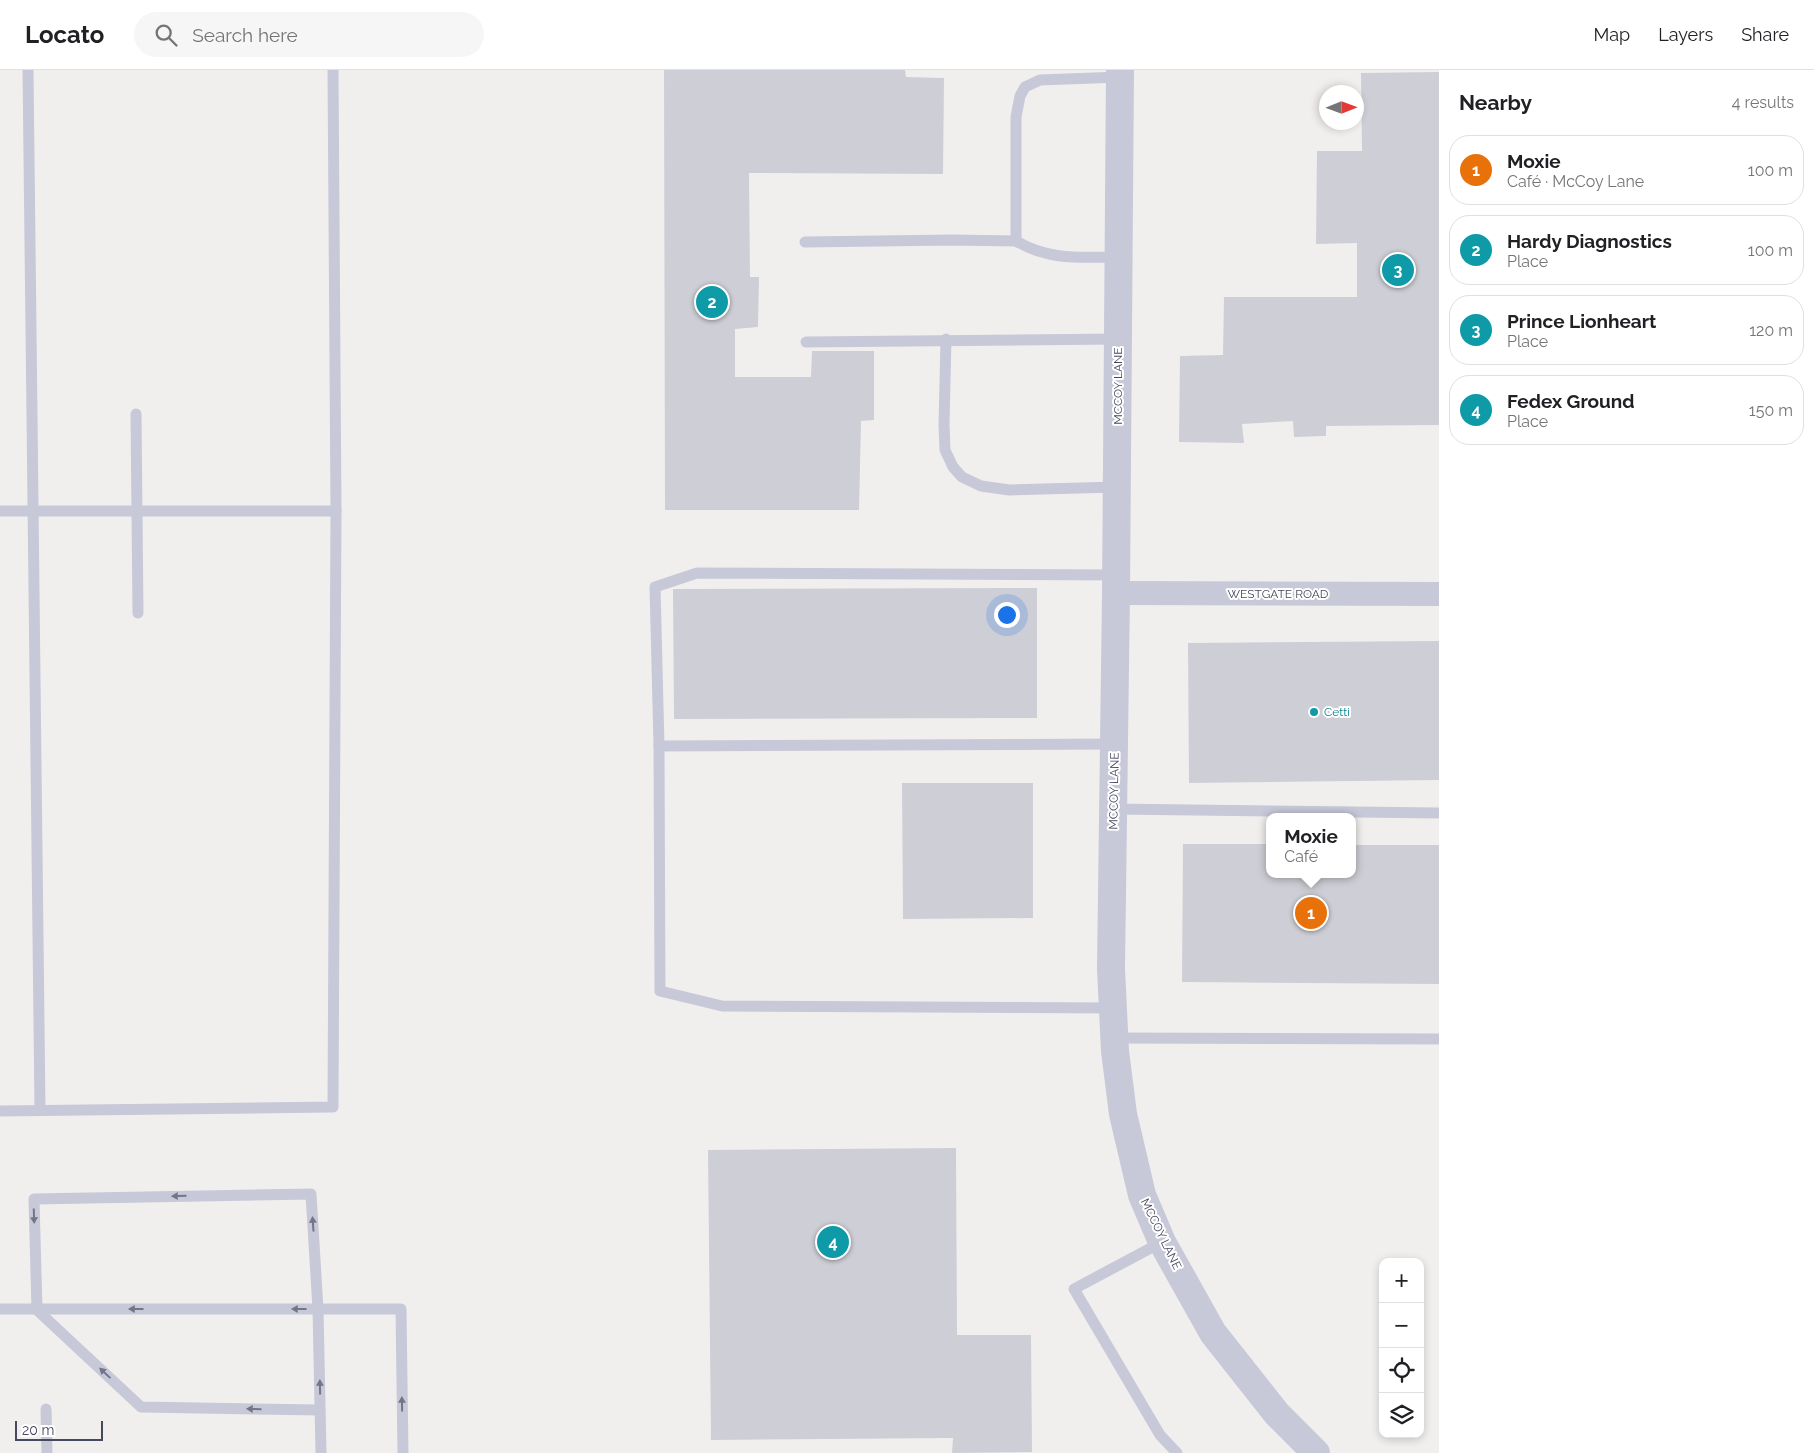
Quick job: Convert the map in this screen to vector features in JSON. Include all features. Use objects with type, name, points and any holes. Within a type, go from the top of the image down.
[{"type":"street","name":"MCCOY LANE","points":[[1120,74],[1111,969],[1114,1038],[1123,1114],[1142,1195],[1162,1242],[1213,1333],[1277,1414],[1316,1453]]},
{"type":"street","name":"WESTGATE ROAD","points":[[1116,584],[1439,594]]},
{"type":"lane","points":[[28,70],[40,1110]]},
{"type":"lane","points":[[0,1111],[333,1107],[336,511],[333,70]]},
{"type":"lane","points":[[1016,241],[1016,117],[1020,96],[1025,87],[1040,80],[1120,74]]},
{"type":"lane","points":[[805,242],[1016,241],[1026,248],[1056,257],[1119,257]]},
{"type":"lane","points":[[806,342],[946,339],[1118,339]]},
{"type":"lane","points":[[946,339],[945,450],[953,467],[962,477],[981,486],[1009,490],[1117,486]]},
{"type":"lane","points":[[136,414],[138,613]]},
{"type":"lane","points":[[0,511],[336,511]]},
{"type":"lane","points":[[1113,1008],[722,1006],[660,991],[659,746],[655,587],[697,572],[1116,584]]},
{"type":"lane","points":[[659,746],[1114,744]]},
{"type":"lane","points":[[1113,809],[1439,813]]},
{"type":"lane","points":[[1114,1038],[1439,1039]]},
{"type":"lane","points":[[320,1410],[141,1407],[37,1310],[34,1199],[311,1194],[318,1309],[321,1453]]},
{"type":"lane","points":[[1162,1242],[1074,1290],[1160,1435],[1177,1453]]},
{"type":"lane","points":[[0,1309],[401,1309],[403,1453]]},
{"type":"lane","points":[[46,1409],[46,1453]]},
{"type":"building","points":[[664,70],[905,70],[906,77],[944,78],[943,174],[749,173],[750,277],[759,277],[758,327],[735,329],[735,377],[811,377],[812,351],[874,351],[874,420],[861,421],[859,510],[665,510]]},
{"type":"building","points":[[1439,72],[1439,425],[1326,426],[1326,436],[1294,437],[1293,421],[1242,424],[1244,443],[1179,442],[1180,356],[1223,355],[1224,297],[1357,297],[1357,243],[1316,244],[1317,151],[1362,151],[1364,85],[1361,85],[1361,73]]},
{"type":"building","points":[[1037,588],[1037,718],[674,719],[673,589]]},
{"type":"building","name":"Cetti","points":[[1439,641],[1439,780],[1189,783],[1188,643]]},
{"type":"building","points":[[902,783],[1033,783],[1033,918],[903,919]]},
{"type":"building","points":[[1183,844],[1266,844],[1266,878],[1356,878],[1356,845],[1439,845],[1439,984],[1182,982]]},
{"type":"building","points":[[956,1148],[957,1335],[1031,1335],[1032,1452],[952,1453],[953,1438],[711,1440],[708,1150]]},
{"type":"place","name":"Prince Lionheart","points":[[1398,270]]},
{"type":"place","name":"Hardy Diagnostics","points":[[712,302]]},
{"type":"place","name":"Cetti","points":[[1314,712]]},
{"type":"place","name":"Moxie","points":[[1311,913]]},
{"type":"place","name":"Fedex Ground","points":[[833,1242]]}]
